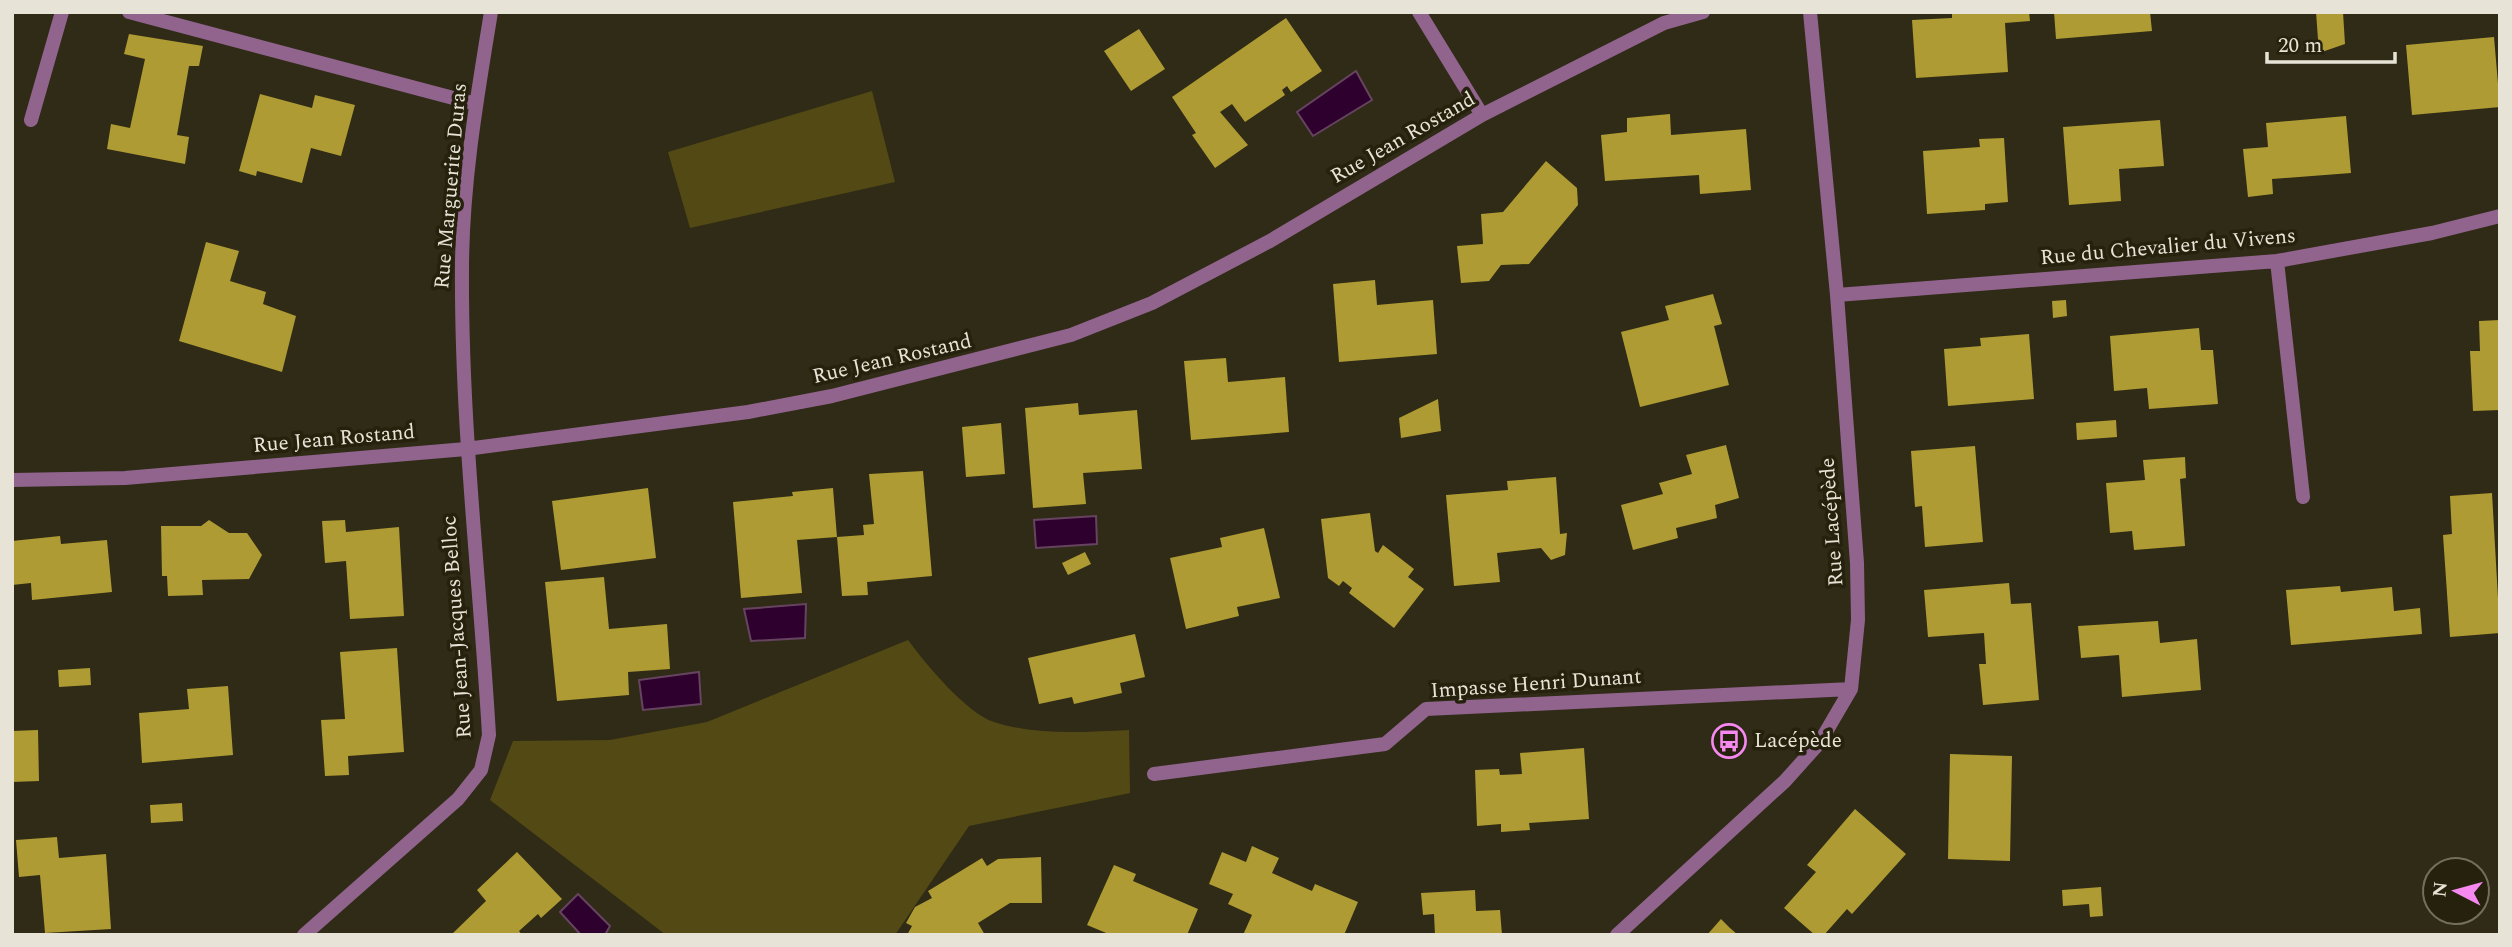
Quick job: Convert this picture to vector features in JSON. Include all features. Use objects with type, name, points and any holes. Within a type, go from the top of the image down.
[{"type":"street","points":[[31,120],[62,12]]},
{"type":"street","points":[[129,12],[476,104]]},
{"type":"street","name":"Rue Marguerite Duras","points":[[466,449],[462,267],[476,104],[491,12]]},
{"type":"street","points":[[1419,12],[1482,115]]},
{"type":"street","name":"Rue Jean Rostand","points":[[12,480],[125,478],[466,449],[748,412],[846,393],[1071,335],[1152,303],[1258,247],[1482,115],[1664,23],[1703,12]]},
{"type":"street","name":"Rue Lacépède","points":[[1617,935],[1786,781],[1820,742],[1851,689],[1858,620],[1857,563],[1837,295],[1810,12]]},
{"type":"street","name":"Rue du Chevalier du Vivens","points":[[1837,295],[2277,261],[2432,233],[2500,216]]},
{"type":"street","points":[[2277,261],[2303,497]]},
{"type":"street","name":"Rue Jean-Jacques Belloc","points":[[304,935],[458,799],[481,770],[489,735],[466,449]]},
{"type":"street","name":"Impasse Henri Dunant","points":[[1154,774],[1385,744],[1426,709],[1851,689]]},
{"type":"shaded area","points":[[1356,71],[1372,100],[1313,136],[1297,112]]},
{"type":"shaded area","points":[[872,91],[895,182],[690,228],[668,152]]},
{"type":"shaded area","points":[[1096,516],[1097,544],[1036,548],[1034,520]]},
{"type":"shaded area","points":[[806,604],[805,638],[751,641],[744,609]]},
{"type":"shaded area","points":[[908,640],[959,699],[994,722],[1044,731],[1129,730],[1130,793],[969,826],[895,935],[666,935],[490,800],[513,741],[610,740],[707,722]]},
{"type":"shaded area","points":[[699,672],[701,704],[643,710],[639,680]]},
{"type":"shaded area","points":[[578,894],[610,926],[605,935],[581,935],[560,912]]},
{"type":"building","points":[[1952,12],[2029,12],[2030,21],[2005,23],[2008,72],[1916,78],[1912,20],[1952,18]]},
{"type":"building","points":[[2054,12],[2150,12],[2152,31],[2056,39]]},
{"type":"building","points":[[2316,12],[2343,12],[2345,44],[2319,53]]},
{"type":"building","points":[[1286,18],[1322,71],[1291,92],[1287,86],[1282,90],[1285,95],[1245,122],[1232,104],[1220,112],[1248,145],[1215,168],[1192,135],[1196,133],[1172,97]]},
{"type":"building","points":[[1139,29],[1165,69],[1131,91],[1104,51]]},
{"type":"building","points":[[129,34],[203,46],[199,66],[189,66],[177,135],[189,137],[185,164],[107,149],[111,124],[130,128],[145,59],[124,54]]},
{"type":"building","points":[[2494,37],[2500,107],[2412,115],[2406,45]]},
{"type":"building","points":[[260,94],[312,108],[315,95],[355,105],[341,156],[311,148],[302,183],[257,171],[256,176],[239,171]]},
{"type":"building","points":[[1670,114],[1671,135],[1746,129],[1751,190],[1700,194],[1699,175],[1605,181],[1601,135],[1627,132],[1627,118]]},
{"type":"building","points":[[2346,116],[2351,173],[2272,179],[2273,194],[2248,197],[2243,149],[2268,147],[2266,123]]},
{"type":"building","points":[[2160,120],[2164,166],[2119,169],[2121,201],[2069,205],[2063,127]]},
{"type":"building","points":[[2004,138],[2008,202],[1985,204],[1985,210],[1927,214],[1923,151],[1980,147],[1979,139]]},
{"type":"building","points":[[1546,161],[1577,188],[1578,205],[1529,264],[1501,265],[1489,281],[1461,283],[1457,246],[1483,244],[1481,214],[1503,212]]},
{"type":"building","points":[[206,242],[239,251],[230,281],[266,292],[263,304],[296,316],[282,372],[179,341]]},
{"type":"building","points":[[1375,280],[1377,305],[1433,300],[1437,354],[1339,362],[1333,284]]},
{"type":"building","points":[[1713,294],[1722,324],[1714,326],[1729,385],[1640,407],[1621,332],[1669,320],[1665,306]]},
{"type":"building","points":[[2066,300],[2067,316],[2053,318],[2052,301]]},
{"type":"building","points":[[2500,320],[2500,410],[2473,411],[2470,351],[2480,351],[2479,321]]},
{"type":"building","points":[[2199,328],[2201,350],[2213,350],[2218,404],[2149,409],[2147,388],[2114,391],[2110,336]]},
{"type":"building","points":[[2029,334],[2034,399],[1948,406],[1944,349],[1981,346],[1980,338]]},
{"type":"building","points":[[1226,358],[1228,382],[1285,377],[1289,432],[1191,440],[1184,361]]},
{"type":"building","points":[[1438,399],[1441,431],[1401,438],[1399,418]]},
{"type":"building","points":[[1078,403],[1079,415],[1137,410],[1142,469],[1083,473],[1086,504],[1033,508],[1025,408]]},
{"type":"building","points":[[2116,420],[2117,437],[2077,440],[2076,423]]},
{"type":"building","points":[[1001,423],[1005,474],[966,477],[962,427]]},
{"type":"building","points":[[1726,445],[1739,498],[1715,505],[1717,518],[1676,528],[1678,538],[1633,550],[1621,505],[1663,494],[1659,483],[1692,474],[1686,455]]},
{"type":"building","points":[[1975,446],[1983,542],[1925,547],[1922,506],[1915,507],[1911,451]]},
{"type":"building","points":[[2185,457],[2186,478],[2180,479],[2185,546],[2134,550],[2132,531],[2110,533],[2106,483],[2145,480],[2143,460]]},
{"type":"building","points":[[923,471],[932,576],[867,582],[868,595],[842,596],[837,537],[864,535],[863,525],[874,524],[869,474]]},
{"type":"building","points":[[1556,477],[1560,534],[1567,533],[1565,555],[1551,560],[1541,548],[1497,553],[1500,582],[1454,586],[1446,495],[1508,490],[1507,481]]},
{"type":"building","points":[[648,488],[656,558],[561,570],[552,501]]},
{"type":"building","points":[[833,488],[837,537],[797,540],[802,593],[741,598],[733,502],[793,496],[792,492]]},
{"type":"building","points":[[2492,493],[2500,633],[2450,637],[2443,535],[2452,534],[2450,496]]},
{"type":"building","points":[[1370,513],[1375,551],[1378,553],[1383,545],[1414,569],[1408,577],[1424,589],[1394,628],[1349,593],[1352,588],[1343,581],[1339,586],[1328,578],[1321,519]]},
{"type":"building","points":[[209,520],[229,533],[247,533],[262,555],[249,579],[202,580],[203,595],[168,596],[167,576],[162,576],[161,526],[201,526]]},
{"type":"building","points":[[345,520],[346,532],[399,527],[404,616],[350,619],[346,561],[325,563],[322,521]]},
{"type":"building","points":[[1264,528],[1280,598],[1237,607],[1239,616],[1186,629],[1170,558],[1222,547],[1220,538]]},
{"type":"building","points":[[60,536],[61,544],[107,540],[112,592],[32,600],[31,583],[12,585],[12,541]]},
{"type":"building","points":[[1085,552],[1091,564],[1068,575],[1062,563]]},
{"type":"building","points":[[604,577],[609,629],[667,624],[670,669],[628,672],[629,695],[557,701],[545,582]]},
{"type":"building","points":[[2009,583],[2011,604],[2031,603],[2039,700],[1983,705],[1979,664],[1986,664],[1984,633],[1928,637],[1924,590]]},
{"type":"building","points":[[2340,586],[2341,592],[2392,587],[2394,611],[2420,608],[2422,634],[2291,645],[2286,590]]},
{"type":"building","points":[[2158,621],[2160,643],[2197,639],[2201,690],[2122,697],[2119,655],[2081,658],[2078,626]]},
{"type":"building","points":[[1135,634],[1145,677],[1120,683],[1122,693],[1074,704],[1072,697],[1039,704],[1028,658]]},
{"type":"building","points":[[397,648],[404,752],[348,756],[349,775],[325,776],[321,720],[345,719],[340,652]]},
{"type":"building","points":[[90,668],[91,685],[59,687],[58,670]]},
{"type":"building","points":[[228,686],[233,755],[142,763],[139,713],[189,709],[187,689]]},
{"type":"building","points":[[38,730],[39,781],[12,782],[12,731]]},
{"type":"building","points":[[1584,748],[1589,819],[1529,823],[1530,830],[1501,832],[1501,824],[1477,826],[1475,770],[1499,769],[1500,775],[1522,774],[1520,753]]},
{"type":"building","points":[[1950,754],[2012,756],[2010,861],[1948,859]]},
{"type":"building","points":[[182,803],[183,821],[151,823],[150,805]]},
{"type":"building","points":[[1855,809],[1906,854],[1852,914],[1847,909],[1824,935],[1815,935],[1784,908],[1816,872],[1807,865]]},
{"type":"building","points":[[57,837],[59,858],[106,854],[111,929],[45,933],[40,875],[19,877],[16,840]]},
{"type":"building","points":[[1252,846],[1279,858],[1272,873],[1312,891],[1315,884],[1358,902],[1344,935],[1243,935],[1252,915],[1228,904],[1233,894],[1209,884],[1222,852],[1246,862]]},
{"type":"building","points":[[517,852],[562,899],[541,918],[538,914],[519,931],[522,935],[451,935],[486,901],[477,890]]},
{"type":"building","points":[[1041,857],[1042,903],[1010,903],[978,923],[985,935],[907,935],[912,926],[906,923],[915,907],[932,898],[928,891],[982,858],[987,866],[998,859]]},
{"type":"building","points":[[1114,865],[1136,874],[1133,881],[1198,909],[1187,935],[1111,935],[1087,925]]},
{"type":"building","points":[[2101,887],[2103,916],[2090,917],[2089,904],[2063,906],[2062,890]]},
{"type":"building","points":[[1475,890],[1476,911],[1500,910],[1502,935],[1435,935],[1434,914],[1423,915],[1421,893]]},
{"type":"building","points":[[1721,919],[1730,928],[1738,935],[1707,935]]},
{"type":"place","name":"Lacépède","points":[[1729,741]]}]
